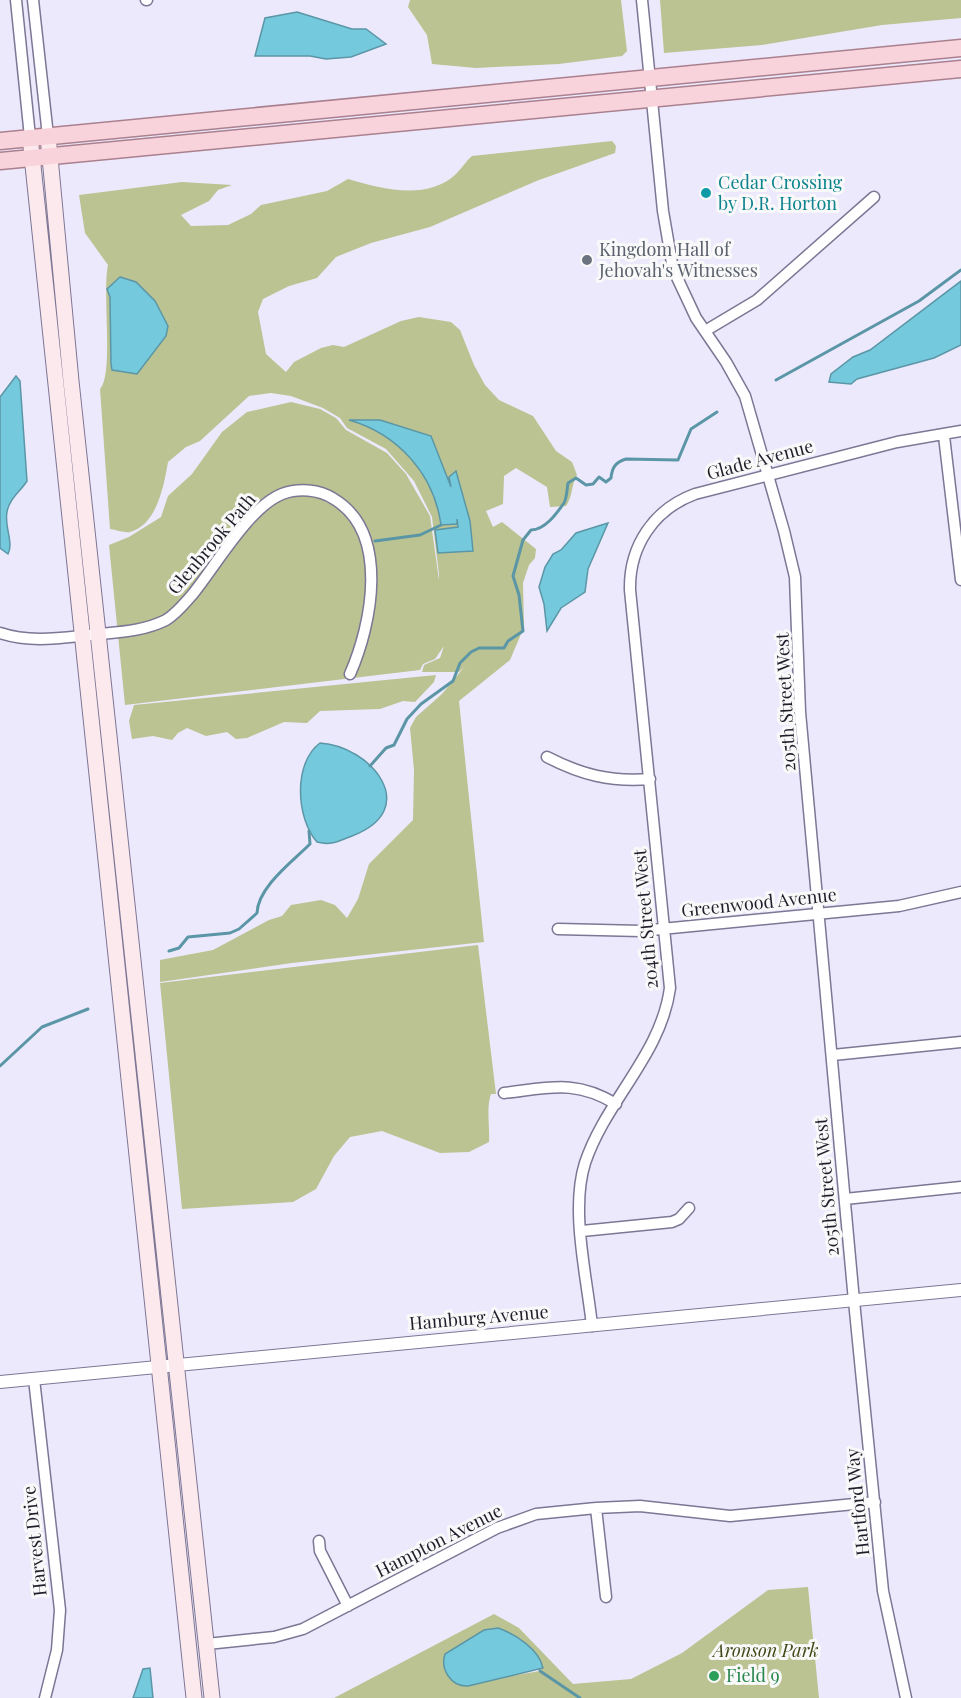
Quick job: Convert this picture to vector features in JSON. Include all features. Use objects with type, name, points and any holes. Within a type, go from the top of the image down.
[{"type":"main road","points":[[0,141],[961,48]]},
{"type":"main road","points":[[0,161],[961,69]]},
{"type":"main road","points":[[48,136],[71,381],[99,634],[168,1365],[194,1698]]},
{"type":"main road","points":[[30,137],[81,636],[168,1365],[207,1644],[212,1698]]},
{"type":"street","points":[[16,0],[30,137]]},
{"type":"street","points":[[33,0],[48,136]]},
{"type":"street","points":[[642,0],[653,99]]},
{"type":"street","name":"205th Street West","points":[[653,99],[667,239],[673,269],[682,293],[745,396],[789,549],[797,592],[800,712],[854,1301]]},
{"type":"street","points":[[705,331],[757,300],[874,197]]},
{"type":"street","name":"Glade Avenue","points":[[631,596],[630,574],[635,553],[643,535],[658,517],[689,497],[897,442],[944,436],[961,431]]},
{"type":"street","points":[[944,436],[961,580]]},
{"type":"street","name":"Glenbrook Path","points":[[0,633],[26,639],[81,636],[145,628],[168,619],[200,585],[249,520],[269,500],[299,490],[316,491],[344,505],[363,530],[366,542],[370,576],[369,613],[361,648],[350,674]]},
{"type":"street","name":"204th Street West","points":[[592,1326],[580,1193],[585,1163],[616,1104],[657,1037],[667,1009],[670,977],[631,596]]},
{"type":"street","points":[[547,757],[581,773],[602,779],[650,779]]},
{"type":"street","name":"Greenwood Avenue","points":[[558,929],[614,932],[666,929],[912,904],[961,892]]},
{"type":"street","points":[[832,1054],[961,1042]]},
{"type":"street","points":[[504,1093],[574,1086],[597,1093],[616,1104]]},
{"type":"street","points":[[845,1198],[961,1187]]},
{"type":"street","points":[[582,1231],[672,1222],[679,1219],[689,1208]]},
{"type":"street","name":"Hamburg Avenue","points":[[0,1382],[961,1290]]},
{"type":"street","name":"Hartford Way","points":[[854,1301],[886,1613],[906,1698]]},
{"type":"street","name":"Harvest Drive","points":[[34,1379],[60,1610],[57,1650],[45,1698]]},
{"type":"street","name":"Hampton Avenue","points":[[207,1644],[265,1638],[296,1632],[514,1520],[536,1514],[640,1506],[730,1516],[875,1502]]},
{"type":"street","points":[[596,1508],[606,1597]]},
{"type":"street","points":[[319,1541],[320,1551],[348,1606]]},
{"type":"green space","points":[[410,0],[621,0],[627,51],[622,56],[559,64],[476,68],[432,64],[427,35],[408,7]]},
{"type":"green space","points":[[660,0],[961,0],[961,18],[882,25],[762,45],[664,53]]},
{"type":"green space","points":[[612,141],[616,146],[615,153],[539,180],[430,227],[371,243],[336,257],[317,278],[289,286],[263,299],[258,312],[266,354],[286,372],[294,362],[321,348],[333,345],[344,347],[401,321],[419,317],[451,322],[460,330],[485,385],[499,400],[533,416],[556,451],[572,462],[577,475],[566,506],[550,507],[547,487],[516,468],[504,476],[503,504],[486,511],[493,527],[502,522],[536,549],[535,558],[529,565],[523,583],[524,627],[510,660],[459,701],[484,942],[292,963],[160,982],[160,960],[213,950],[269,920],[282,916],[291,905],[321,900],[335,905],[347,918],[358,899],[369,864],[413,820],[414,770],[410,728],[416,717],[442,694],[465,666],[459,672],[422,672],[424,665],[440,658],[444,646],[435,659],[423,664],[420,670],[125,705],[109,545],[129,537],[161,517],[168,496],[192,474],[222,432],[247,412],[291,402],[320,409],[336,418],[346,430],[387,453],[406,474],[430,516],[439,580],[439,574],[432,517],[414,481],[386,449],[347,428],[340,418],[323,408],[291,396],[271,393],[249,396],[200,441],[186,447],[168,462],[158,503],[147,521],[139,528],[130,532],[110,529],[100,389],[106,368],[108,265],[85,233],[79,195],[182,182],[232,185],[218,190],[209,201],[181,215],[191,226],[228,225],[251,214],[261,205],[327,191],[348,179],[389,189],[432,188],[456,174],[472,156]]},
{"type":"green space","points":[[436,675],[434,682],[415,702],[403,701],[380,709],[320,711],[307,723],[284,722],[247,738],[236,739],[227,732],[206,736],[187,728],[172,740],[153,736],[132,739],[129,721],[134,705]]},
{"type":"green space","points":[[478,945],[496,1094],[491,1094],[488,1111],[489,1142],[469,1152],[440,1153],[382,1131],[350,1137],[334,1156],[316,1189],[293,1202],[182,1209],[160,983]]},
{"type":"green space","name":"Aronson Park","points":[[808,1587],[819,1698],[334,1698],[494,1614],[519,1628],[573,1684],[631,1679],[682,1653],[768,1590]],"holes":[[[484,1630],[540,1671],[483,1681],[444,1669],[445,1654]]]},
{"type":"water","points":[[297,12],[352,29],[366,29],[386,44],[351,57],[326,59],[310,56],[255,56],[265,18]]},
{"type":"water","points":[[120,277],[136,282],[155,301],[168,326],[166,336],[137,374],[112,370],[110,297],[107,289]]},
{"type":"water","points":[[961,281],[961,345],[934,358],[857,379],[851,384],[829,382],[831,374],[853,357],[870,350]]},
{"type":"water","points":[[16,376],[20,381],[27,481],[8,507],[6,517],[10,550],[8,554],[0,548],[0,397]]},
{"type":"water","points":[[349,420],[380,420],[431,436],[451,487],[449,477],[456,471],[470,521],[473,551],[438,553],[435,530],[458,527],[457,519],[457,524],[441,525],[431,489],[411,459],[383,435]]},
{"type":"water","points":[[608,523],[588,569],[585,592],[561,608],[547,631],[544,604],[539,587],[545,567],[553,554],[561,550],[576,533]]},
{"type":"water","points":[[320,743],[339,747],[356,755],[382,780],[387,796],[384,810],[373,824],[352,836],[331,843],[317,842],[310,832],[300,791],[305,764],[311,752]]},
{"type":"water","points":[[498,1628],[525,1643],[537,1655],[543,1668],[468,1686],[462,1686],[452,1680],[444,1665],[445,1654],[484,1630]]},
{"type":"water","points":[[150,1668],[153,1698],[133,1698],[143,1669]]},
{"type":"waterway","points":[[776,380],[919,301],[961,270]]},
{"type":"waterway","points":[[370,766],[386,748],[394,745],[407,719],[421,704],[453,681],[460,663],[471,652],[479,648],[504,648],[508,641],[523,631],[519,595],[513,576],[523,540],[531,530],[546,524],[558,511],[565,501],[568,483],[576,478],[586,485],[593,484],[599,477],[606,482],[611,478],[615,466],[626,459],[678,460],[691,429],[717,412]]},
{"type":"waterway","points":[[375,541],[420,535],[441,525]]},
{"type":"waterway","points":[[169,951],[179,948],[188,937],[230,933],[239,929],[257,913],[259,903],[269,884],[310,844],[309,831]]},
{"type":"waterway","points":[[0,1066],[42,1027],[88,1009]]},
{"type":"waterway","points":[[540,1671],[580,1698]]},
{"type":"place","name":"Cedar Crossing by D.R. Horton","points":[[706,193]]},
{"type":"place","name":"Kingdom Hall of Jehovah's Witnesses","points":[[587,260]]},
{"type":"place","name":"Field 9","points":[[714,1676]]}]
